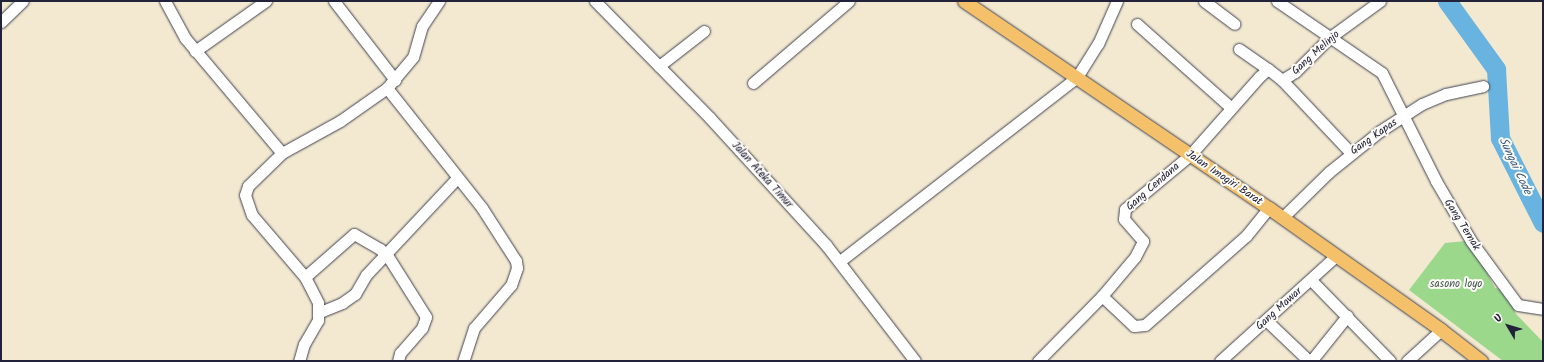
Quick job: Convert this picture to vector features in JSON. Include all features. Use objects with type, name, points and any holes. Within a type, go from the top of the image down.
[{"type":"main road","name":"Jalan Imogiri Barat","points":[[964,1],[1269,208],[1441,330],[1481,361]]},
{"type":"street","points":[[1,22],[23,1]]},
{"type":"street","points":[[165,1],[185,38],[195,51],[282,153]]},
{"type":"street","points":[[195,51],[266,1]]},
{"type":"street","points":[[334,1],[458,178],[482,208],[516,261],[517,268],[511,285],[474,328],[464,361]]},
{"type":"street","points":[[320,312],[305,278],[252,215],[245,195],[248,186],[282,153],[340,121],[391,84],[412,57],[422,26],[439,1]]},
{"type":"street","name":"Jalan Ateka Timur","points":[[595,1],[659,66],[840,261],[915,361]]},
{"type":"street","points":[[753,83],[849,1]]},
{"type":"street","points":[[840,261],[1077,77],[1098,44],[1116,1]]},
{"type":"street","points":[[1204,1],[1234,24]]},
{"type":"street","name":"Gang Ternak","points":[[1277,1],[1382,73],[1456,218],[1501,284],[1518,305],[1543,309]]},
{"type":"street","name":"Gang Melinjo","points":[[1239,49],[1282,80],[1307,63],[1329,38],[1380,1]]},
{"type":"street","points":[[1137,24],[1230,107]]},
{"type":"street","points":[[659,66],[704,31]]},
{"type":"street","points":[[1190,155],[1248,85],[1268,69]]},
{"type":"street","points":[[1282,80],[1351,153]]},
{"type":"street","name":"Gang Kapas","points":[[1282,218],[1351,153],[1422,104],[1446,94],[1483,86]]},
{"type":"street","name":"Gang Cendana","points":[[1102,296],[1135,256],[1143,241],[1124,219],[1124,209],[1190,155]]},
{"type":"street","points":[[299,361],[320,312],[351,298],[366,276],[458,178]]},
{"type":"street","points":[[1038,361],[1102,296],[1134,326],[1145,324],[1246,236],[1269,208]]},
{"type":"street","points":[[305,278],[354,234],[369,241],[387,255],[426,317],[422,328],[400,353],[398,361]]},
{"type":"street","name":"Gang Mawar","points":[[1220,361],[1336,256]]},
{"type":"street","points":[[1311,280],[1390,361]]},
{"type":"street","points":[[1266,320],[1310,361],[1347,316]]},
{"type":"street","points":[[1407,361],[1441,330]]},
{"type":"green space","name":"sasono loyo","points":[[1466,241],[1474,248],[1495,288],[1507,290],[1516,314],[1543,342],[1543,361],[1503,361],[1409,290],[1445,243]]},
{"type":"waterway","name":"Sungai Code","points":[[1447,1],[1496,69],[1500,138],[1543,223]]}]
